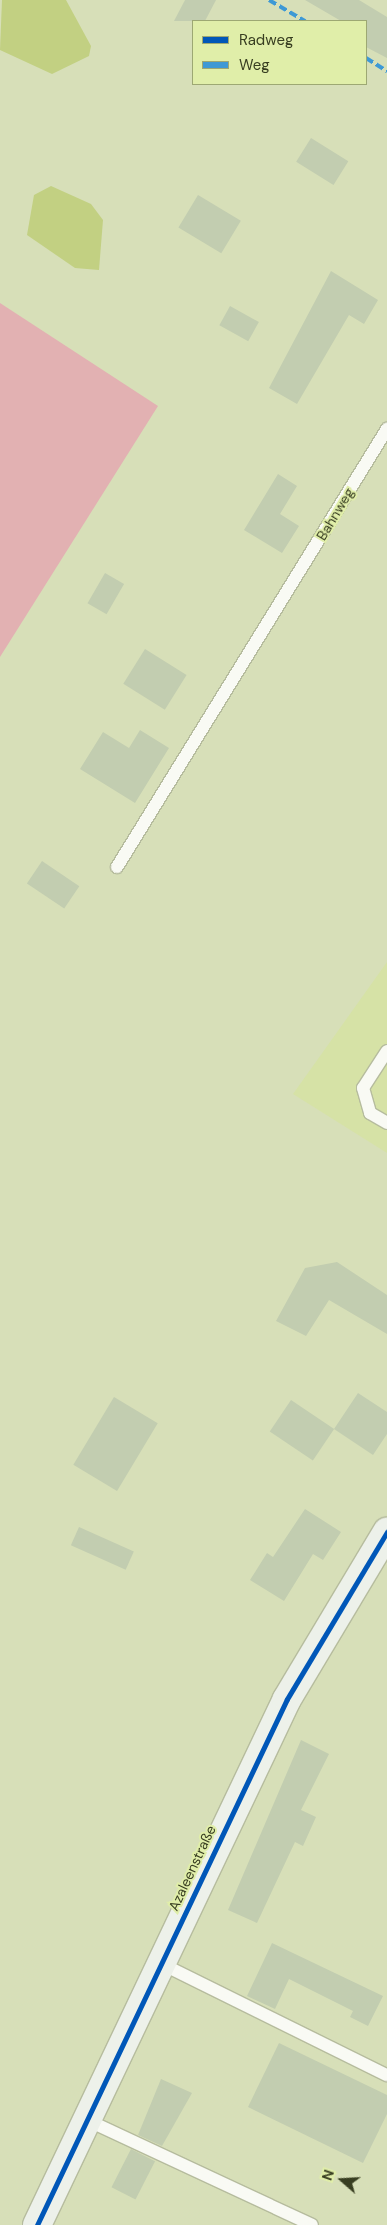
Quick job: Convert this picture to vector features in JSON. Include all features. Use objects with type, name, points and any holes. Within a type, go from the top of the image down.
[{"type":"street","name":"Azaleenstraße","points":[[37,2225],[160,1963],[304,1666],[387,1532]]},
{"type":"lane","name":"Bahnweg","points":[[117,867],[284,600],[387,428]]},
{"type":"lane","points":[[387,1051],[363,1088],[370,1113],[387,1123]]},
{"type":"lane","points":[[160,1963],[387,2075]]},
{"type":"lane","points":[[86,2120],[312,2225]]},
{"type":"shaded area","points":[[2,0],[66,0],[91,46],[89,56],[52,74],[0,50]]},
{"type":"shaded area","points":[[51,186],[91,204],[103,220],[99,270],[75,268],[27,235],[34,195]]},
{"type":"shaded area","points":[[0,303],[158,406],[0,657]]},
{"type":"shaded area","points":[[387,962],[387,1153],[293,1094]]},
{"type":"building","points":[[185,0],[216,0],[206,20],[174,21]]},
{"type":"building","points":[[305,0],[359,0],[387,17],[387,58],[367,48],[367,20],[339,20]]},
{"type":"building","points":[[311,138],[348,161],[333,185],[296,162]]},
{"type":"building","points":[[198,195],[241,221],[221,253],[178,228]]},
{"type":"building","points":[[331,271],[378,300],[364,324],[349,315],[297,404],[269,388]]},
{"type":"building","points":[[230,306],[259,322],[248,341],[219,325]]},
{"type":"building","points":[[278,474],[297,486],[280,514],[299,526],[282,553],[244,530]]},
{"type":"building","points":[[105,573],[124,584],[107,614],[88,603]]},
{"type":"building","points":[[145,649],[187,675],[165,710],[123,684]]},
{"type":"building","points":[[140,730],[169,748],[135,803],[80,769],[103,732],[129,748]]},
{"type":"building","points":[[42,861],[79,886],[64,909],[27,883]]},
{"type":"building","points":[[337,1262],[387,1295],[387,1334],[329,1300],[306,1336],[276,1321],[305,1268]]},
{"type":"building","points":[[358,1393],[387,1412],[387,1434],[373,1455],[334,1429]]},
{"type":"building","points":[[114,1397],[158,1423],[117,1491],[73,1465]]},
{"type":"building","points":[[291,1400],[334,1429],[313,1461],[270,1432]]},
{"type":"building","points":[[305,1509],[341,1532],[323,1560],[313,1554],[284,1601],[250,1580],[267,1553],[273,1557]]},
{"type":"building","points":[[79,1527],[134,1551],[126,1570],[71,1545]]},
{"type":"building","points":[[301,1740],[329,1754],[301,1810],[316,1817],[303,1846],[295,1842],[257,1923],[228,1910]]},
{"type":"building","points":[[272,1943],[383,1996],[368,2026],[350,2017],[353,2011],[289,1979],[275,2009],[247,1996]]},
{"type":"building","points":[[279,2043],[387,2095],[387,2114],[363,2163],[248,2107]]},
{"type":"building","points":[[161,2079],[192,2093],[162,2146],[138,2135]]},
{"type":"building","points":[[131,2149],[155,2161],[136,2200],[111,2187]]},
{"type":"marked path","points":[[269,0],[303,20]]},
{"type":"marked path","points":[[367,59],[387,71]]},
{"type":"cycle path","points":[[37,2225],[287,1699],[387,1532]]}]
